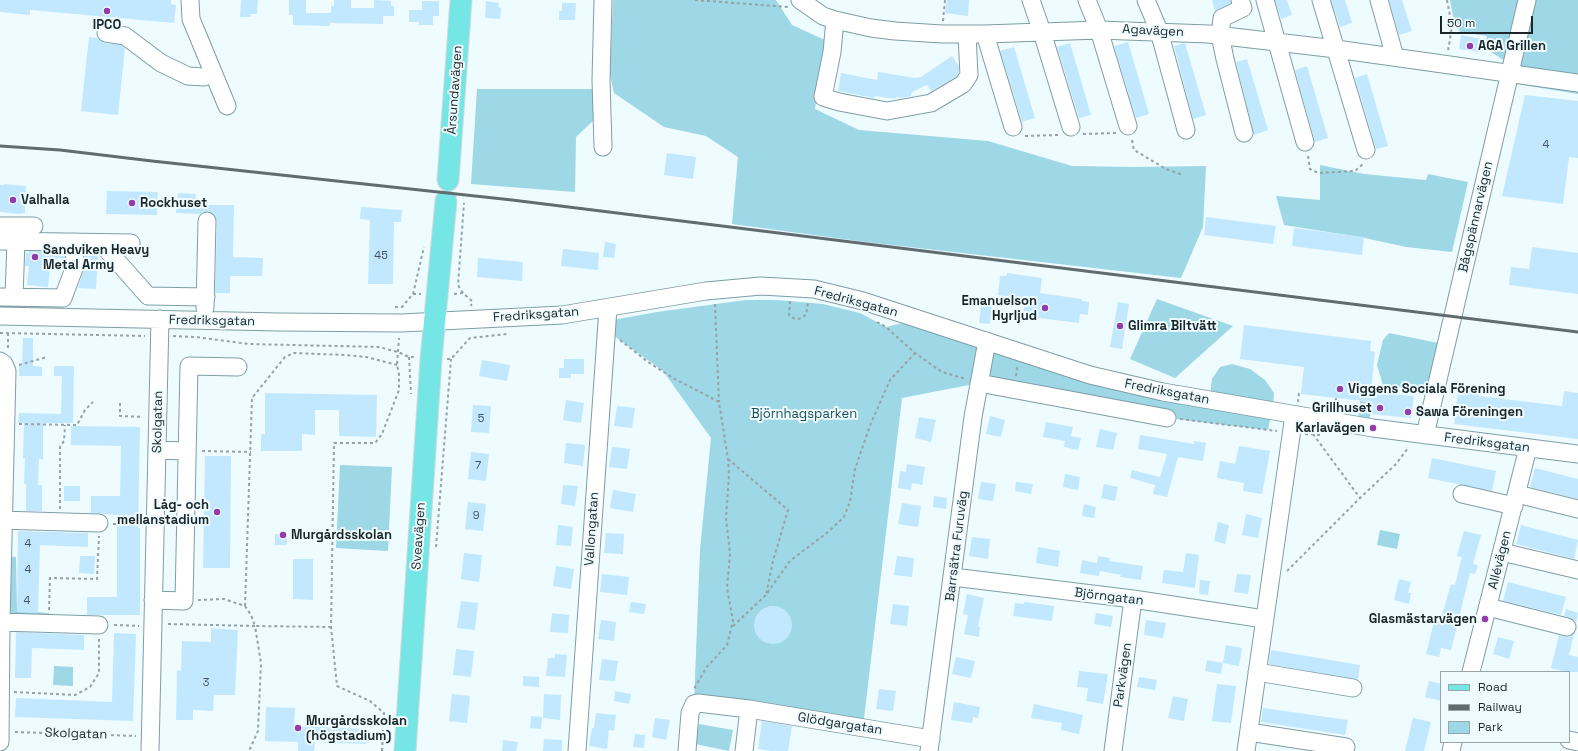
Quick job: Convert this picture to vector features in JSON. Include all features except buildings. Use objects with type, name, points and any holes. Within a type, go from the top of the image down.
[{"type":"main road","name":"Årsundavägen","points":[[448,180],[460,0]]},
{"type":"main road","points":[[435,321],[455,202]]},
{"type":"main road","name":"Sveavägen","points":[[405,751],[431,359],[435,321]]},
{"type":"street","points":[[190,0],[191,19],[228,106]]},
{"type":"street","points":[[603,0],[601,80],[603,147]]},
{"type":"street","points":[[1031,0],[1071,127]]},
{"type":"street","points":[[1087,0],[1099,30],[1128,126]]},
{"type":"street","points":[[1146,0],[1159,31],[1186,130]]},
{"type":"street","points":[[1240,0],[1243,8],[1222,18],[1220,35],[1224,59],[1244,133]]},
{"type":"street","points":[[1265,0],[1305,142]]},
{"type":"street","points":[[1321,0],[1366,150]]},
{"type":"street","points":[[1379,0],[1395,57]]},
{"type":"street","name":"Bågspännarvägen","points":[[1425,435],[1527,0]]},
{"type":"street","name":"Agavägen","points":[[805,4],[823,16],[835,20],[871,28],[917,33],[985,34],[1099,30],[1159,31],[1220,35],[1336,49],[1578,83]]},
{"type":"street","points":[[835,20],[832,52],[823,97],[839,102],[887,111],[932,103],[963,84],[969,76],[967,34]]},
{"type":"street","points":[[106,33],[125,36],[162,63],[188,76],[204,76],[213,72]]},
{"type":"street","points":[[985,34],[1013,127]]},
{"type":"street","points":[[205,320],[207,221]]},
{"type":"street","points":[[0,226],[34,226]]},
{"type":"street","points":[[74,242],[75,266],[63,298],[7,297],[8,241],[101,242],[130,243]]},
{"type":"street","points":[[101,242],[148,296],[206,297]]},
{"type":"street","name":"Fredriksgatan","points":[[0,316],[160,328],[205,320],[306,323],[401,323],[562,314],[608,308],[706,291],[761,286],[814,289],[863,301],[1060,366],[1120,383],[1294,415],[1425,435],[1578,454]]},
{"type":"street","name":"Vallongatan","points":[[577,751],[608,308]]},
{"type":"street","name":"Skolgatan","points":[[151,744],[160,328]]},
{"type":"street","name":"Barrsätra Furuväg","points":[[930,745],[979,382],[987,341]]},
{"type":"street","points":[[0,742],[5,731],[0,692],[2,520],[6,424],[4,366]]},
{"type":"street","points":[[153,600],[184,600],[189,366],[238,367]]},
{"type":"street","name":"Fredriksgatan","points":[[979,382],[1167,418]]},
{"type":"street","points":[[1246,751],[1294,415]]},
{"type":"street","name":"Allévägen","points":[[1471,671],[1528,448]]},
{"type":"street","points":[[157,450],[187,451]]},
{"type":"street","points":[[1462,494],[1578,509]]},
{"type":"street","points":[[2,520],[99,523]]},
{"type":"street","points":[[1502,552],[1578,570]]},
{"type":"street","name":"Björngatan","points":[[953,577],[1133,600],[1264,619]]},
{"type":"street","name":"Parkvägen","points":[[1113,751],[1133,600]]},
{"type":"street","points":[[1488,607],[1567,627]]},
{"type":"street","points":[[0,622],[99,625]]},
{"type":"street","points":[[1257,672],[1353,688]]},
{"type":"street","name":"Glödgargatan","points":[[694,704],[705,703],[749,709],[930,745]]},
{"type":"street","points":[[687,751],[690,713],[694,704]]},
{"type":"street","points":[[744,751],[749,709]]},
{"type":"street","points":[[1249,732],[1346,747]]},
{"type":"path","points":[[695,0],[805,4]]},
{"type":"path","points":[[942,34],[945,0]]},
{"type":"path","points":[[1446,64],[1452,26],[1447,0]]},
{"type":"path","points":[[1128,126],[1134,150],[1166,170],[1183,174]]},
{"type":"path","points":[[1305,142],[1310,169],[1318,173],[1355,171],[1363,164],[1366,150]]},
{"type":"path","points":[[455,202],[458,285],[463,293]]},
{"type":"path","points":[[412,294],[426,240]]},
{"type":"path","points":[[783,300],[796,302]]},
{"type":"path","points":[[790,301],[790,315],[793,318],[798,319],[806,315],[808,303]]},
{"type":"path","points":[[802,302],[815,304]]},
{"type":"path","points":[[694,704],[694,687],[706,668],[727,645],[733,621],[727,588],[730,554],[726,518],[728,459],[718,402],[715,303],[708,304]]},
{"type":"path","points":[[873,320],[886,327],[915,353],[942,372],[979,382]]},
{"type":"path","points":[[0,333],[160,328],[196,337],[249,344],[379,347],[398,352],[409,357],[431,359],[451,359],[470,338],[508,333]]},
{"type":"path","points":[[606,330],[648,362],[673,378],[718,402]]},
{"type":"path","points":[[382,751],[384,712],[370,701],[337,686],[331,627],[334,443],[375,443],[382,434],[399,390],[399,374],[397,365],[398,352]]},
{"type":"path","points":[[732,627],[765,596],[790,561],[828,532],[844,517],[850,502],[855,469],[871,423],[890,380],[915,353]]},
{"type":"path","points":[[249,751],[258,731],[261,663],[255,626],[245,606],[252,398],[285,357],[294,354],[345,355],[397,365]]},
{"type":"path","points":[[4,366],[21,364],[47,357]]},
{"type":"path","points":[[6,424],[77,425],[85,410],[93,402]]},
{"type":"path","points":[[120,403],[120,416],[158,417]]},
{"type":"path","points":[[59,522],[60,447],[64,441],[65,425]]},
{"type":"path","points":[[1314,434],[1360,498]]},
{"type":"path","points":[[1268,593],[1288,570],[1396,464],[1410,446]]},
{"type":"path","points":[[187,451],[251,452]]},
{"type":"path","points":[[728,459],[788,510],[773,561],[765,596]]},
{"type":"path","points":[[48,623],[50,578],[97,578],[99,523],[156,525]]},
{"type":"path","points":[[184,600],[224,599],[245,606]]},
{"type":"path","points":[[0,692],[75,695],[90,688],[99,673],[99,625],[153,626],[167,624],[331,627]]},
{"type":"path","name":"Skolgatan","points":[[5,731],[151,744]]},
{"type":"green space","points":[[613,0],[776,0],[792,25],[825,40],[815,109],[859,130],[988,141],[1072,166],[1206,166],[1203,227],[1181,278],[866,242],[732,224],[738,157],[706,136],[664,127],[614,93],[610,75]]},
{"type":"green space","points":[[1450,0],[1578,0],[1578,94],[1517,84],[1520,71],[1485,48],[1487,36],[1460,32],[1453,16]]},
{"type":"green space","points":[[477,89],[598,89],[596,118],[576,137],[575,192],[471,184]]},
{"type":"green space","points":[[1320,165],[1364,174],[1426,180],[1428,174],[1468,182],[1452,252],[1406,247],[1360,237],[1284,225],[1276,196],[1320,200]]},
{"type":"green space","points":[[1157,299],[1233,326],[1175,378],[1130,359]]},
{"type":"green space","name":"Björnhagsparken","points":[[746,300],[777,300],[823,304],[860,313],[886,327],[919,319],[987,341],[1272,411],[1268,430],[1167,418],[979,383],[902,398],[863,727],[694,704],[700,550],[711,438],[663,371],[606,330],[607,321],[657,312]]},
{"type":"green space","points":[[1389,333],[1438,343],[1427,390],[1383,385],[1377,365],[1383,340]]},
{"type":"green space","points":[[1232,364],[1250,369],[1265,380],[1274,393],[1273,406],[1210,395],[1212,379],[1220,367]]},
{"type":"green space","points":[[1360,401],[1372,403],[1369,423],[1358,421]]},
{"type":"green space","points":[[340,465],[392,467],[388,551],[336,548]]},
{"type":"green space","points":[[1380,530],[1400,534],[1397,549],[1377,545]]},
{"type":"green space","points":[[3,556],[16,557],[17,611],[49,613],[48,623],[1,622]]},
{"type":"green space","points":[[54,666],[73,667],[73,686],[53,685]]},
{"type":"green space","points":[[699,724],[733,730],[729,751],[695,744]]},
{"type":"railway","points":[[0,146],[60,150],[512,200],[1578,332]]},
{"type":"place","name":"IPCO","points":[[107,11]]},
{"type":"place","name":"AGA Grillen","points":[[1470,46]]},
{"type":"place","name":"Valhalla","points":[[13,200]]},
{"type":"place","name":"Rockhuset","points":[[132,203]]},
{"type":"place","name":"Sandviken Heavy Metal Army","points":[[35,257]]},
{"type":"place","name":"Emanuelson Hyrljud","points":[[1045,308]]},
{"type":"place","name":"Glimra Biltvätt","points":[[1120,326]]},
{"type":"place","name":"Viggens Sociala Förening","points":[[1340,389]]},
{"type":"place","name":"Grillhuset","points":[[1380,408]]},
{"type":"place","name":"Sawa Föreningen","points":[[1408,412]]},
{"type":"place","name":"Karlavägen","points":[[1373,428]]},
{"type":"place","name":"Låg- och mellanstadium","points":[[217,512]]},
{"type":"place","name":"Murgårdsskolan","points":[[283,535]]},
{"type":"place","name":"Glasmästarvägen","points":[[1485,619]]},
{"type":"place","name":"Murgårdsskolan (högstadium)","points":[[298,728]]}]
